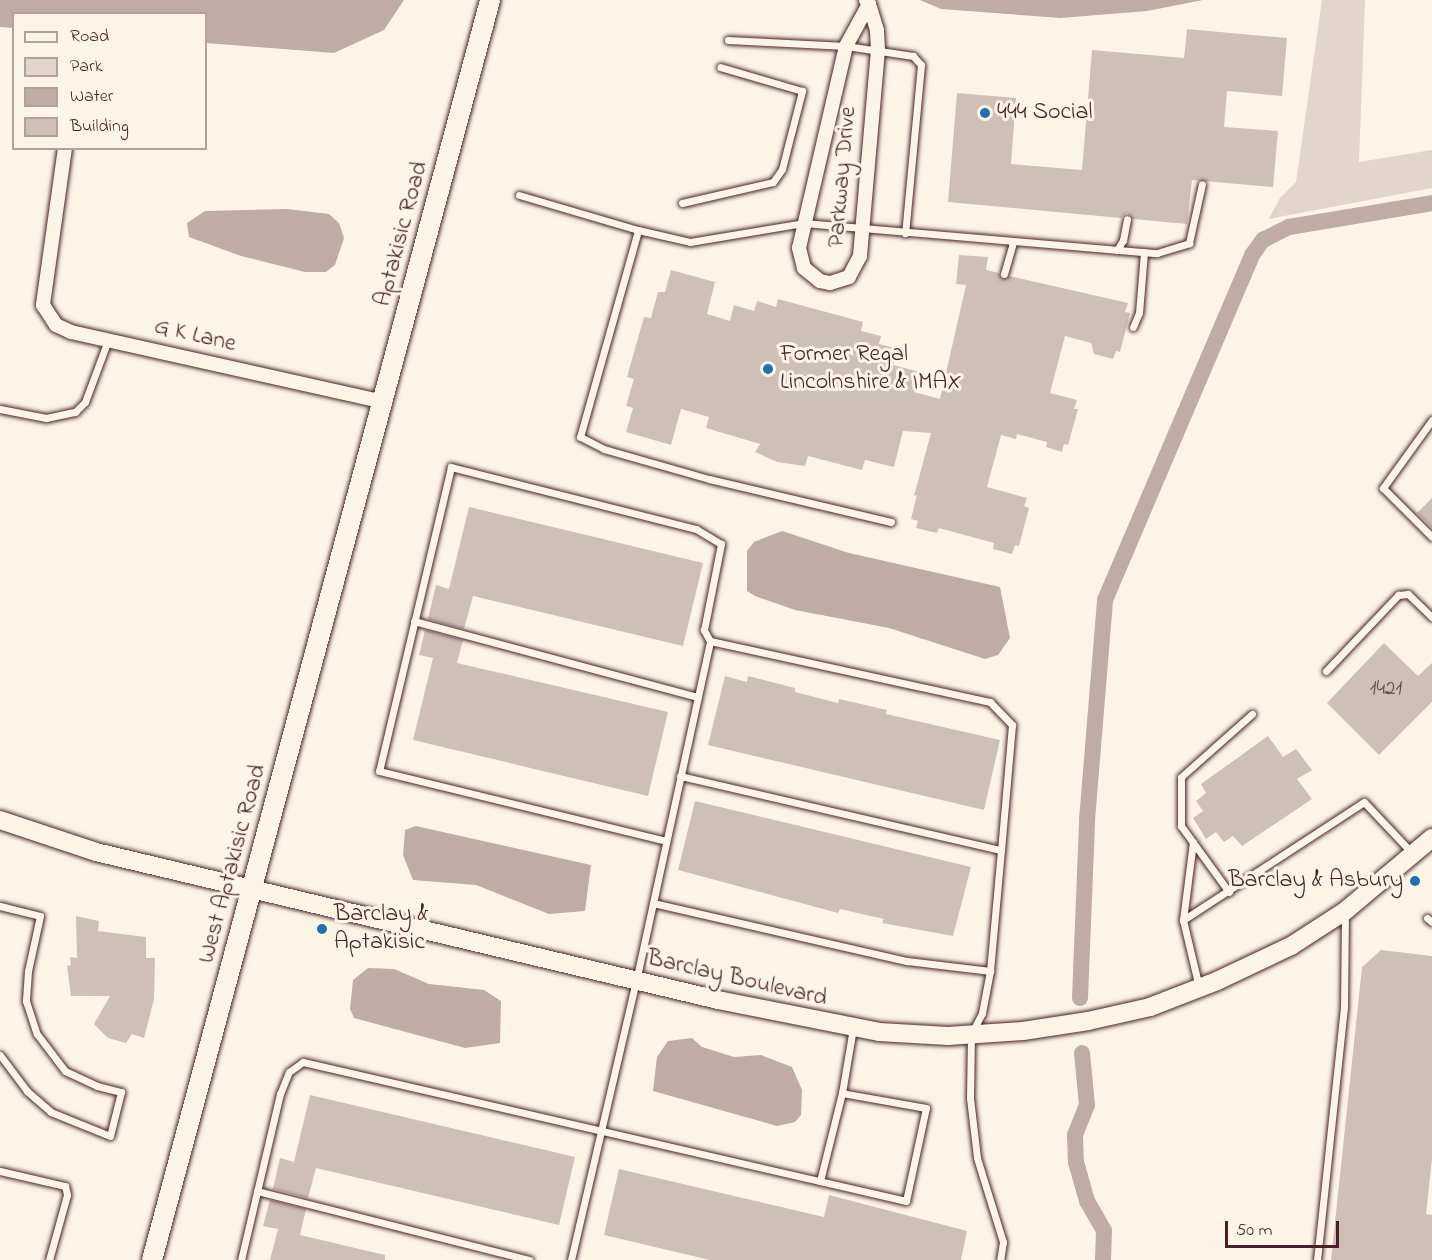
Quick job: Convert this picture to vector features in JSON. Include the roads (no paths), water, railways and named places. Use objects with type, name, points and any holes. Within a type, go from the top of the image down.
[{"type":"main road","name":"Aptakisic Road","points":[[362,481],[385,402],[490,0]]},
{"type":"main road","name":"West Aptakisic Road","points":[[152,1260],[362,481]]},
{"type":"street","name":"Parkway Drive","points":[[868,2],[878,50],[857,268],[849,277],[830,284],[820,282],[804,268],[799,248],[846,45],[868,2]]},
{"type":"street","name":"G K Lane","points":[[65,150],[44,305],[48,317],[71,332],[385,402]]},
{"type":"street","name":"Barclay Boulevard","points":[[0,820],[96,852],[254,887],[636,981],[853,1028],[971,1035],[1089,1021],[1150,1007],[1199,987],[1291,946],[1345,911],[1414,856],[1432,838]]},
{"type":"lane","points":[[728,40],[846,45],[913,56],[921,65],[905,233]]},
{"type":"lane","points":[[682,203],[773,182],[782,169],[802,91],[720,68]]},
{"type":"lane","points":[[519,195],[638,230],[690,242],[804,223],[862,230],[1157,253],[1189,243],[1202,184]]},
{"type":"lane","points":[[1117,250],[1123,240],[1126,219]]},
{"type":"lane","points":[[638,230],[580,437],[604,449],[709,479],[891,522]]},
{"type":"lane","points":[[1004,274],[1013,242]]},
{"type":"lane","points":[[1133,327],[1139,313],[1144,252]]},
{"type":"lane","points":[[0,410],[46,418],[75,412],[89,393],[108,340]]},
{"type":"lane","points":[[1432,420],[1383,488],[1432,537]]},
{"type":"lane","points":[[571,1260],[636,981],[710,640],[704,630],[721,544],[696,529],[451,467],[379,771],[666,841]]},
{"type":"lane","points":[[1326,671],[1398,595],[1408,594],[1432,617]]},
{"type":"lane","points":[[414,621],[698,697]]},
{"type":"lane","points":[[710,640],[990,702],[1012,725],[990,971],[982,1013],[971,1035],[970,1098],[977,1158],[1003,1242],[1000,1260]]},
{"type":"lane","points":[[1229,892],[1181,825],[1181,777],[1252,714]]},
{"type":"lane","points":[[680,776],[1001,850]]},
{"type":"lane","points":[[1183,920],[1364,802],[1414,856]]},
{"type":"lane","points":[[1193,842],[1183,920],[1199,987]]},
{"type":"lane","points":[[653,903],[907,961],[990,971]]},
{"type":"lane","points":[[0,906],[40,916],[28,970],[26,1001],[37,1034],[65,1071],[97,1086],[121,1092],[110,1136],[51,1112],[27,1091],[0,1055]]},
{"type":"lane","points":[[1317,1260],[1344,1008],[1345,911]]},
{"type":"lane","points":[[820,1181],[842,1093],[853,1028]]},
{"type":"lane","points":[[241,1260],[280,1094],[289,1072],[303,1062],[906,1201],[927,1108],[842,1093]]},
{"type":"lane","points":[[0,1171],[65,1186],[67,1195],[49,1260]]},
{"type":"lane","points":[[257,1191],[529,1260]]},
{"type":"water","points":[[0,0],[404,0],[384,30],[334,53],[207,43],[207,12],[12,12],[12,28],[0,27]]},
{"type":"water","points":[[920,0],[1203,0],[1147,11],[1061,18],[941,9]]},
{"type":"water","points":[[287,209],[329,214],[339,223],[344,238],[335,265],[326,272],[305,272],[241,256],[189,237],[187,223],[205,211]]},
{"type":"water","points":[[782,531],[849,553],[1000,587],[1010,638],[998,655],[985,659],[889,628],[795,610],[755,596],[747,591],[747,551],[754,542]]},
{"type":"water","points":[[416,826],[591,865],[585,911],[549,914],[476,885],[413,880],[403,855],[405,830]]},
{"type":"water","points":[[368,968],[394,969],[429,984],[484,990],[501,1001],[500,1043],[465,1048],[354,1018],[350,1009],[353,980]]},
{"type":"water","points":[[692,1038],[702,1047],[734,1057],[761,1055],[792,1067],[802,1090],[801,1115],[795,1122],[777,1126],[653,1091],[657,1057],[668,1041]]},
{"type":"waterway","points":[[1080,998],[1087,820],[1105,600],[1252,255],[1263,240],[1289,227],[1432,203]]},
{"type":"waterway","points":[[1082,1053],[1087,1105],[1075,1135],[1076,1162],[1087,1201],[1104,1231],[1103,1260]]},
{"type":"place","name":"444 Social","points":[[985,113]]},
{"type":"place","name":"Former Regal Lincolnshire & IMAX","points":[[768,369]]},
{"type":"place","name":"Barclay & Asbury","points":[[1415,881]]},
{"type":"place","name":"Barclay & Aptakisic","points":[[322,929]]}]
